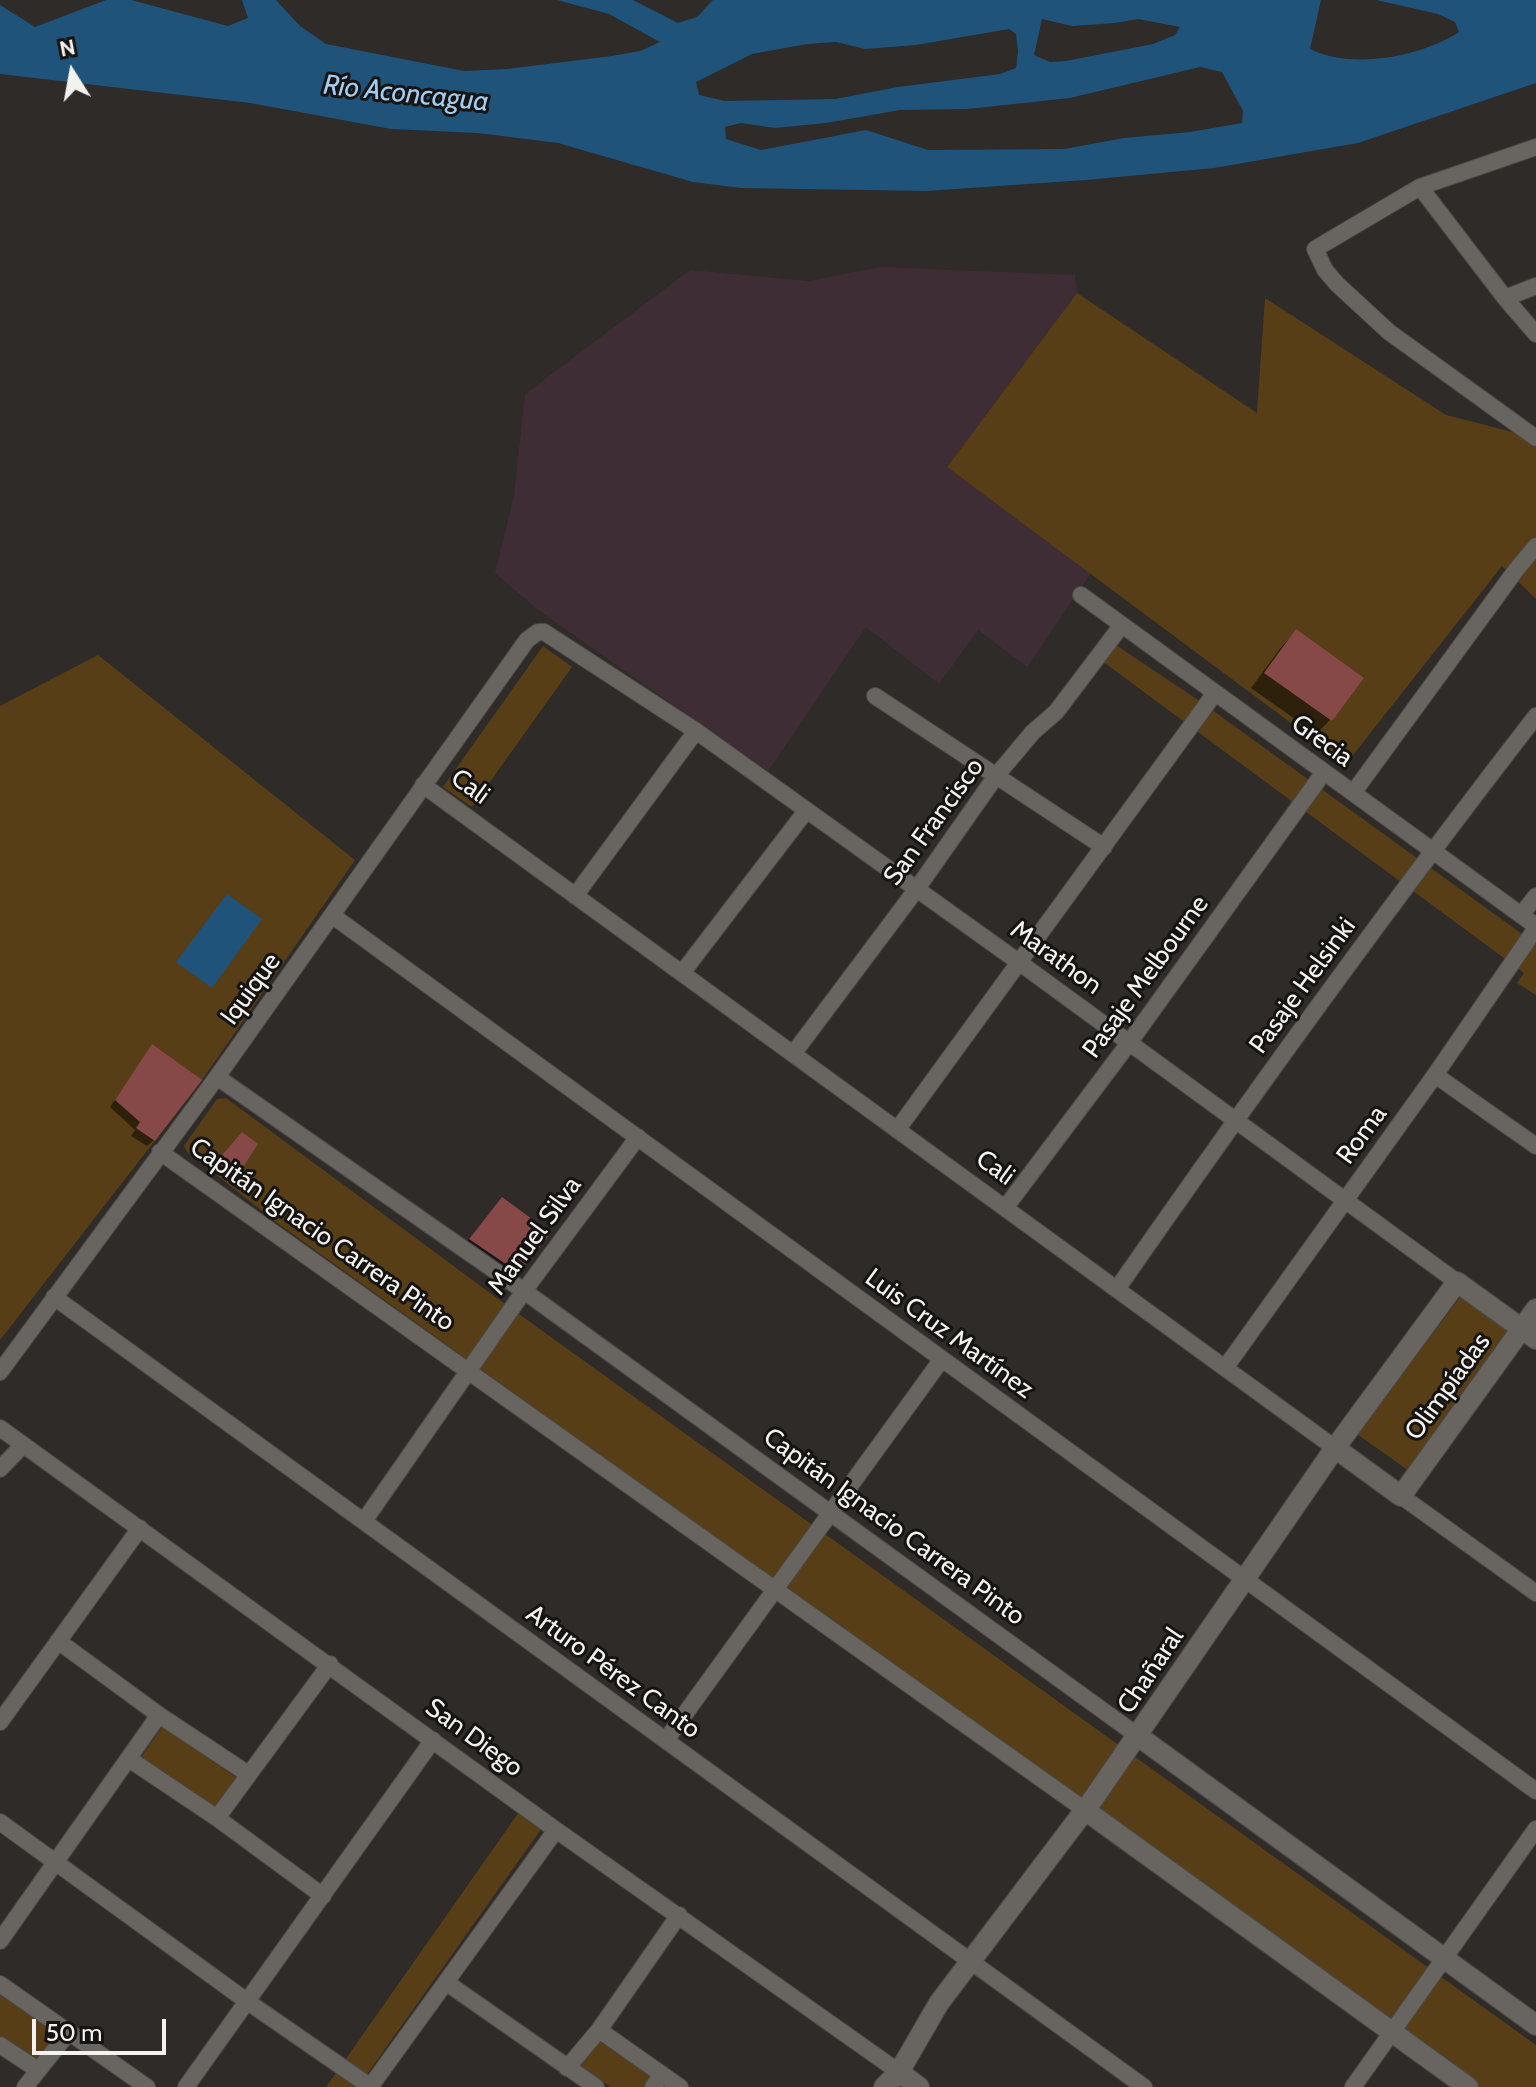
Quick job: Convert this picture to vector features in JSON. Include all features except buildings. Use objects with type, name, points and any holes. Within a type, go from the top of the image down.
[{"type":"street","points":[[1536,147],[1420,187],[1315,249],[1325,270],[1337,284],[1389,332],[1536,438]]},
{"type":"street","points":[[1420,187],[1536,334]]},
{"type":"street","points":[[1505,298],[1536,286]]},
{"type":"street","points":[[1353,793],[1507,582],[1535,549]]},
{"type":"street","name":"Grecia","points":[[1081,595],[1536,927]]},
{"type":"street","name":"San Francisco","points":[[793,1054],[916,890],[996,776],[1033,732],[1056,712],[1122,625]]},
{"type":"street","name":"Marathon","points":[[538,632],[550,635],[696,731],[1529,1334]]},
{"type":"street","name":"Iquique","points":[[0,1372],[333,916],[527,640],[538,632]]},
{"type":"street","points":[[897,1130],[1215,693]]},
{"type":"street","points":[[875,696],[1104,847]]},
{"type":"street","name":"Pasaje Helsinki","points":[[1117,1289],[1234,1121],[1432,851],[1536,716]]},
{"type":"street","points":[[575,896],[696,731]]},
{"type":"street","name":"Pasaje Melbourne","points":[[1005,1208],[1129,1043],[1324,772]]},
{"type":"street","name":"Cali","points":[[423,785],[1401,1496],[1533,1584]]},
{"type":"street","points":[[682,973],[806,811]]},
{"type":"street","points":[[1521,915],[1536,896]]},
{"type":"street","name":"Luis Cruz Martínez","points":[[333,916],[1536,1791]]},
{"type":"street","name":"Roma","points":[[1225,1368],[1435,1075],[1536,927]]},
{"type":"street","points":[[1435,1075],[1536,1146]]},
{"type":"street","name":"Capitán Ignacio Carrera Pinto","points":[[217,1077],[524,1291],[1536,2025]]},
{"type":"street","name":"Manuel Silva","points":[[364,1521],[524,1291],[638,1137]]},
{"type":"street","name":"Capitán Ignacio Carrera Pinto","points":[[160,1152],[1085,1810],[1468,2087]]},
{"type":"street","name":"Chañaral","points":[[884,2087],[899,2072],[921,2030],[1085,1810],[1335,1448],[1457,1282]]},
{"type":"street","name":"Arturo Pérez Canto","points":[[54,1297],[1144,2087]]},
{"type":"street","name":"Olimpíadas","points":[[1401,1496],[1529,1334],[1536,1309]]},
{"type":"street","points":[[666,1740],[942,1359]]},
{"type":"street","name":"San Diego","points":[[0,1428],[556,1830],[919,2087]]},
{"type":"street","points":[[0,1469],[23,1445]]},
{"type":"street","points":[[0,1722],[140,1528]]},
{"type":"street","points":[[58,1641],[159,1715],[248,1774]]},
{"type":"street","points":[[217,1818],[330,1664]]},
{"type":"street","points":[[0,1941],[159,1715]]},
{"type":"street","points":[[186,2087],[433,1740]]},
{"type":"street","points":[[129,1759],[217,1818],[323,1896]]},
{"type":"street","points":[[0,1822],[370,2087],[556,1830]]},
{"type":"street","points":[[1353,2087],[1536,1829]]},
{"type":"street","points":[[567,2068],[599,2030],[679,1915]]},
{"type":"street","points":[[447,1983],[596,2087]]},
{"type":"street","points":[[0,1984],[147,2087]]},
{"type":"street","points":[[599,2030],[657,2080],[680,2087]]},
{"type":"street","points":[[25,2087],[69,2032]]},
{"type":"street","points":[[0,2045],[38,2070]]},
{"type":"shaded area","points":[[881,267],[1075,275],[1077,293],[947,467],[1091,573],[1027,667],[978,630],[939,684],[866,627],[768,771],[538,610],[495,573],[514,496],[525,394],[690,270],[808,281]]},
{"type":"shaded area","points":[[1077,293],[1257,413],[1265,298],[1446,415],[1536,438],[1536,599],[1502,566],[1346,764],[947,467]]},
{"type":"shaded area","points":[[1116,645],[1201,702],[1536,944],[1536,995],[1517,983],[1524,973],[1102,661]]},
{"type":"shaded area","points":[[543,646],[572,667],[472,807],[443,787]]},
{"type":"shaded area","points":[[98,655],[355,860],[202,1080],[0,1340],[0,706]]},
{"type":"shaded area","points":[[226,1098],[505,1304],[1536,2045],[1536,2087],[1480,2087],[280,1225],[187,1152],[184,1146],[217,1099]]},
{"type":"shaded area","points":[[1461,1296],[1510,1331],[1412,1473],[1357,1434]]},
{"type":"shaded area","points":[[162,1727],[237,1778],[215,1810],[140,1759]]},
{"type":"shaded area","points":[[519,1812],[542,1828],[358,2087],[326,2087]]},
{"type":"shaded area","points":[[0,1992],[61,2031],[36,2062],[0,2038]]},
{"type":"shaded area","points":[[601,2039],[652,2074],[644,2087],[611,2087],[579,2066]]},
{"type":"water","name":"Río Aconcagua","points":[[106,0],[131,0],[228,26],[248,18],[242,0],[276,0],[300,26],[326,44],[464,71],[612,56],[640,51],[660,42],[609,14],[557,0],[633,0],[678,23],[697,17],[713,0],[1321,0],[1310,49],[1345,59],[1365,59],[1406,54],[1459,32],[1455,22],[1438,14],[1376,0],[1536,0],[1536,83],[1358,143],[1214,168],[926,191],[741,188],[693,182],[558,143],[478,133],[391,129],[250,103],[0,74],[0,5],[35,27]],"holes":[[[1042,19],[1072,26],[1138,19],[1180,27],[1175,35],[1153,44],[1050,62],[1034,55]],[[1009,29],[1016,34],[1016,68],[1000,74],[898,87],[835,99],[725,101],[699,95],[696,82],[752,54],[807,44],[836,42],[865,49],[916,45]],[[1200,67],[1222,72],[1243,111],[1242,123],[1064,149],[928,150],[866,130],[761,150],[726,139],[725,127],[741,123],[775,128],[900,110],[967,109],[1070,98]]]},
{"type":"water","points":[[227,894],[262,919],[212,988],[176,962]]}]
